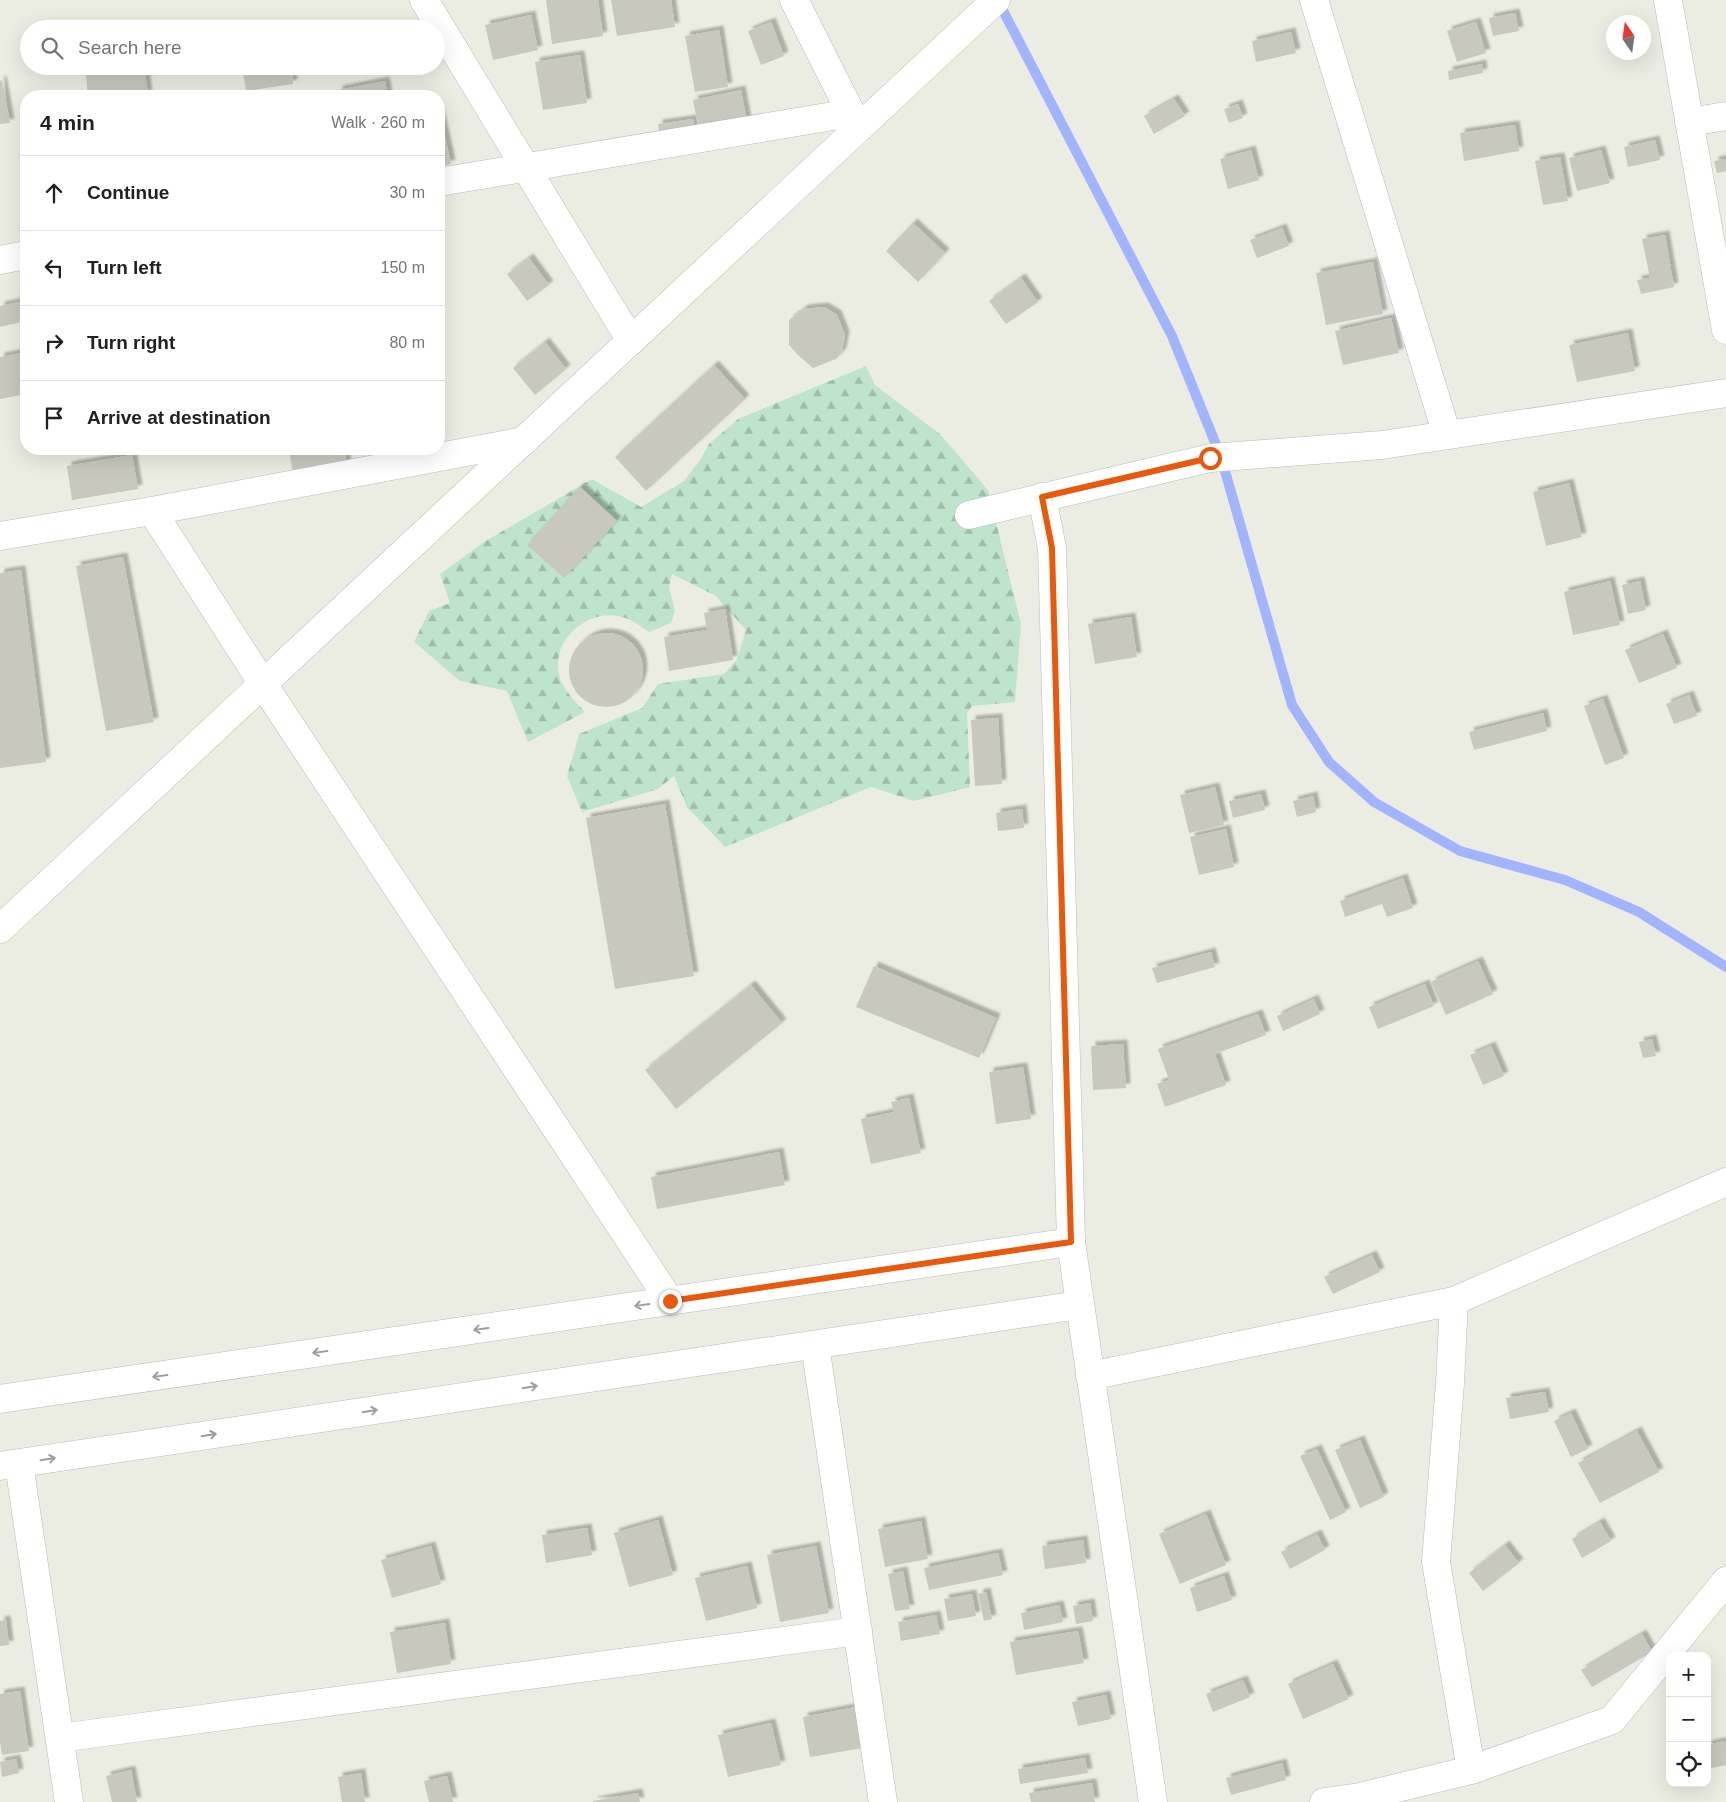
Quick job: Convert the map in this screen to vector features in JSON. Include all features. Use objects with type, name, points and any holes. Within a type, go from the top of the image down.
[{"type":"street","points":[[424,0],[436,20]]},
{"type":"street","points":[[794,0],[854,122]]},
{"type":"street","points":[[0,929],[630,341],[854,122],[996,0]]},
{"type":"street","points":[[1314,0],[1447,435]]},
{"type":"street","points":[[1668,0],[1726,330]]},
{"type":"street","points":[[445,34],[630,341]]},
{"type":"street","points":[[1689,122],[1726,116]]},
{"type":"street","points":[[445,181],[526,167],[854,122]]},
{"type":"street","points":[[0,260],[20,256]]},
{"type":"street","points":[[970,515],[1210,458],[1382,445],[1726,393]]},
{"type":"street","points":[[0,536],[152,511],[524,441]]},
{"type":"street","points":[[1042,497],[1052,548],[1071,1242],[1153,1802]]},
{"type":"street","points":[[152,511],[263,684],[670,1301]]},
{"type":"street","points":[[1090,1376],[1454,1301],[1726,1182]]},
{"type":"street","points":[[0,1399],[1071,1242]]},
{"type":"street","points":[[1454,1301],[1450,1383],[1436,1562],[1471,1770]]},
{"type":"street","points":[[69,1802],[60,1738],[9,1465],[1080,1305]]},
{"type":"street","points":[[815,1345],[883,1802]]},
{"type":"street","points":[[1324,1802],[1360,1797],[1471,1770],[1612,1720],[1726,1581]]},
{"type":"street","points":[[60,1738],[858,1631]]},
{"type":"green space","points":[[866,366],[875,385],[940,434],[988,490],[1021,624],[1015,702],[972,706],[967,713],[970,787],[914,801],[871,787],[725,847],[687,807],[674,776],[658,789],[582,812],[567,776],[579,734],[642,708],[658,684],[724,674],[737,659],[746,630],[716,596],[672,574],[669,587],[675,611],[671,623],[649,632],[622,617],[599,616],[578,626],[570,634],[563,644],[559,655],[559,673],[567,691],[585,712],[528,742],[507,691],[460,681],[414,642],[429,611],[450,603],[440,574],[484,542],[592,479],[641,507],[684,481],[700,460],[709,444],[738,419]]},
{"type":"building","points":[[546,0],[598,0],[603,36],[552,44]]},
{"type":"building","points":[[611,0],[671,0],[675,27],[617,36]]},
{"type":"building","points":[[1515,13],[1519,31],[1493,36],[1489,18]]},
{"type":"building","points":[[531,15],[538,50],[493,60],[485,25]]},
{"type":"building","points":[[771,22],[784,56],[761,65],[748,31]]},
{"type":"building","points":[[1476,22],[1486,53],[1457,62],[1447,31]]},
{"type":"building","points":[[719,30],[728,87],[695,92],[685,36]]},
{"type":"building","points":[[1291,32],[1296,53],[1256,62],[1252,41]]},
{"type":"building","points":[[580,55],[587,103],[543,110],[535,62]]},
{"type":"building","points":[[1482,64],[1483,73],[1449,80],[1448,71]]},
{"type":"building","points":[[86,75],[145,75],[147,90],[87,90]]},
{"type":"building","points":[[243,75],[292,75],[293,84],[246,90]]},
{"type":"building","points":[[2,80],[10,123],[0,124],[0,81]]},
{"type":"building","points":[[385,81],[387,90],[338,90]]},
{"type":"building","points":[[741,90],[748,127],[700,137],[693,100]]},
{"type":"building","points":[[1174,99],[1185,116],[1154,134],[1144,116]]},
{"type":"building","points":[[1238,104],[1243,118],[1229,123],[1224,109]]},
{"type":"building","points":[[693,119],[695,137],[661,142],[658,124]]},
{"type":"building","points":[[1515,125],[1519,151],[1464,161],[1460,133]]},
{"type":"building","points":[[445,137],[451,164],[445,166]]},
{"type":"building","points":[[1655,140],[1660,160],[1628,167],[1624,147]]},
{"type":"building","points":[[1251,150],[1259,180],[1228,189],[1220,159]]},
{"type":"building","points":[[1601,150],[1610,183],[1577,191],[1569,158]]},
{"type":"building","points":[[1560,157],[1568,201],[1543,205],[1535,161]]},
{"type":"building","points":[[1726,159],[1726,171],[1717,173],[1714,161]]},
{"type":"building","points":[[913,223],[945,253],[918,282],[886,251]]},
{"type":"building","points":[[1282,228],[1289,246],[1257,258],[1250,240]]},
{"type":"building","points":[[1665,235],[1674,287],[1641,294],[1637,280],[1650,278],[1642,239]]},
{"type":"building","points":[[529,258],[549,285],[527,301],[507,274]]},
{"type":"building","points":[[1373,262],[1383,314],[1326,325],[1316,273]]},
{"type":"building","points":[[1021,278],[1038,302],[1006,324],[989,301]]},
{"type":"building","points":[[20,302],[20,322],[0,327],[0,306]]},
{"type":"building","points":[[824,307],[837,315],[845,335],[842,352],[836,359],[813,368],[789,345],[789,320],[804,309]]},
{"type":"building","points":[[1391,318],[1399,353],[1343,365],[1335,331]]},
{"type":"building","points":[[1628,333],[1635,371],[1577,382],[1569,345]]},
{"type":"building","points":[[545,342],[566,369],[535,395],[513,368]]},
{"type":"building","points":[[20,353],[20,395],[0,399],[0,357]]},
{"type":"building","points":[[714,365],[745,399],[646,491],[615,457]]},
{"type":"building","points":[[132,455],[138,489],[72,500],[67,466]]},
{"type":"building","points":[[290,455],[345,455],[347,465],[293,474]]},
{"type":"building","points":[[1569,483],[1582,537],[1546,546],[1533,492]]},
{"type":"building","points":[[580,487],[617,521],[564,578],[527,545]]},
{"type":"building","points":[[123,557],[154,722],[106,731],[76,566]]},
{"type":"building","points":[[21,570],[46,762],[0,768],[0,573]]},
{"type":"building","points":[[1610,581],[1620,625],[1573,635],[1564,592]]},
{"type":"building","points":[[1640,581],[1646,610],[1628,614],[1622,585]]},
{"type":"building","points":[[725,609],[733,660],[669,671],[664,637],[707,630],[704,613]]},
{"type":"building","points":[[1131,617],[1137,657],[1095,664],[1088,624]]},
{"type":"building","points":[[599,633],[613,633],[627,639],[637,649],[643,663],[643,677],[637,691],[627,701],[613,707],[599,707],[585,701],[575,691],[569,677],[569,663],[575,649],[585,639]]},
{"type":"building","points":[[1663,634],[1677,668],[1639,683],[1625,650]]},
{"type":"building","points":[[1689,695],[1697,716],[1674,724],[1666,704]]},
{"type":"building","points":[[1603,699],[1624,758],[1605,765],[1584,706]]},
{"type":"building","points":[[1543,713],[1547,731],[1474,750],[1469,732]]},
{"type":"building","points":[[998,718],[1002,784],[975,786],[971,720]]},
{"type":"building","points":[[1215,787],[1224,825],[1189,833],[1180,795]]},
{"type":"building","points":[[1261,794],[1265,810],[1233,818],[1229,801]]},
{"type":"building","points":[[1313,796],[1316,812],[1297,817],[1293,801]]},
{"type":"building","points":[[665,804],[694,976],[615,989],[586,818]]},
{"type":"building","points":[[1022,809],[1024,828],[998,831],[996,813]]},
{"type":"building","points":[[1226,829],[1234,867],[1199,875],[1190,837]]},
{"type":"building","points":[[1403,878],[1413,908],[1387,917],[1382,904],[1345,917],[1340,901]]},
{"type":"building","points":[[1211,952],[1215,967],[1157,983],[1152,968]]},
{"type":"building","points":[[1478,961],[1493,994],[1446,1015],[1431,982]]},
{"type":"building","points":[[874,966],[996,1018],[979,1058],[856,1007]]},
{"type":"building","points":[[1425,984],[1434,1006],[1378,1029],[1369,1007]]},
{"type":"building","points":[[751,985],[782,1023],[676,1109],[645,1070]]},
{"type":"building","points":[[1314,999],[1320,1014],[1283,1031],[1277,1016]]},
{"type":"building","points":[[1258,1014],[1266,1035],[1215,1054],[1226,1085],[1165,1107],[1157,1084],[1169,1080],[1158,1049]]},
{"type":"building","points":[[1652,1039],[1656,1056],[1643,1058],[1639,1042]]},
{"type":"building","points":[[1123,1044],[1126,1088],[1093,1090],[1091,1046]]},
{"type":"building","points":[[1491,1046],[1504,1076],[1483,1085],[1470,1055]]},
{"type":"building","points":[[1023,1067],[1031,1119],[996,1124],[989,1072]]},
{"type":"building","points":[[909,1098],[921,1153],[871,1164],[861,1119],[894,1112],[891,1102]]},
{"type":"building","points":[[779,1152],[785,1185],[657,1209],[651,1177]]},
{"type":"building","points":[[1372,1255],[1380,1272],[1333,1294],[1324,1277]]},
{"type":"building","points":[[1545,1392],[1549,1412],[1510,1419],[1506,1398]]},
{"type":"building","points":[[1571,1413],[1588,1449],[1571,1457],[1554,1421]]},
{"type":"building","points":[[1637,1431],[1659,1472],[1600,1503],[1578,1463]]},
{"type":"building","points":[[1360,1440],[1384,1497],[1360,1508],[1335,1450]]},
{"type":"building","points":[[1317,1449],[1346,1512],[1330,1520],[1300,1456]]},
{"type":"building","points":[[1206,1514],[1226,1565],[1180,1584],[1159,1534]]},
{"type":"building","points":[[658,1520],[673,1575],[629,1587],[614,1533]]},
{"type":"building","points":[[921,1521],[928,1559],[885,1567],[878,1529]]},
{"type":"building","points":[[1600,1522],[1611,1541],[1582,1558],[1572,1539]]},
{"type":"building","points":[[587,1528],[592,1555],[546,1563],[542,1535]]},
{"type":"building","points":[[1317,1534],[1325,1550],[1290,1569],[1281,1552]]},
{"type":"building","points":[[1083,1540],[1086,1563],[1045,1569],[1042,1546]]},
{"type":"building","points":[[1505,1545],[1519,1563],[1483,1591],[1469,1573]]},
{"type":"building","points":[[431,1546],[441,1584],[392,1598],[381,1560]]},
{"type":"building","points":[[816,1546],[829,1613],[780,1622],[767,1555]]},
{"type":"building","points":[[998,1553],[1003,1575],[929,1590],[924,1568]]},
{"type":"building","points":[[747,1566],[757,1608],[706,1621],[695,1578]]},
{"type":"building","points":[[903,1571],[910,1609],[895,1611],[888,1574]]},
{"type":"building","points":[[1224,1576],[1232,1600],[1197,1612],[1190,1588]]},
{"type":"building","points":[[986,1592],[992,1619],[984,1621],[978,1594]]},
{"type":"building","points":[[972,1594],[976,1616],[948,1621],[944,1599]]},
{"type":"building","points":[[1090,1603],[1093,1621],[1076,1624],[1073,1606]]},
{"type":"building","points":[[1059,1605],[1063,1622],[1024,1630],[1021,1613]]},
{"type":"building","points":[[936,1615],[940,1634],[901,1641],[898,1622]]},
{"type":"building","points":[[6,1620],[9,1645],[0,1646],[0,1621]]},
{"type":"building","points":[[445,1623],[451,1664],[397,1673],[390,1632]]},
{"type":"building","points":[[1078,1631],[1084,1663],[1016,1675],[1010,1642]]},
{"type":"building","points":[[1642,1634],[1652,1652],[1592,1687],[1581,1670]]},
{"type":"building","points":[[1333,1664],[1349,1699],[1303,1719],[1288,1684]]},
{"type":"building","points":[[1243,1680],[1250,1697],[1213,1712],[1206,1694]]},
{"type":"building","points":[[20,1691],[29,1751],[2,1755],[0,1742],[0,1694]]},
{"type":"building","points":[[1106,1695],[1111,1719],[1078,1726],[1072,1702]]},
{"type":"building","points":[[856,1707],[863,1748],[810,1757],[803,1717]]},
{"type":"building","points":[[771,1723],[781,1765],[728,1777],[718,1735]]},
{"type":"building","points":[[1725,1741],[1726,1765],[1711,1768],[1711,1744]]},
{"type":"building","points":[[1085,1758],[1088,1773],[1020,1784],[1018,1769]]},
{"type":"building","points":[[16,1759],[19,1773],[2,1777],[0,1762]]},
{"type":"building","points":[[1282,1763],[1286,1780],[1231,1795],[1226,1778]]},
{"type":"building","points":[[131,1770],[137,1802],[112,1802],[106,1776]]},
{"type":"building","points":[[361,1773],[365,1802],[342,1802],[338,1777]]},
{"type":"building","points":[[447,1776],[453,1802],[429,1802],[424,1781]]},
{"type":"building","points":[[1092,1783],[1095,1802],[1031,1802],[1029,1793]]},
{"type":"building","points":[[638,1793],[640,1802],[593,1802],[593,1801]]},
{"type":"waterway","points":[[998,1],[1172,336],[1221,457],[1292,705],[1329,762],[1374,802],[1460,851],[1565,880],[1639,912],[1726,967]]},
{"type":"route","points":[[670,1301],[1071,1242],[1052,548],[1042,497],[1210,458]]}]
